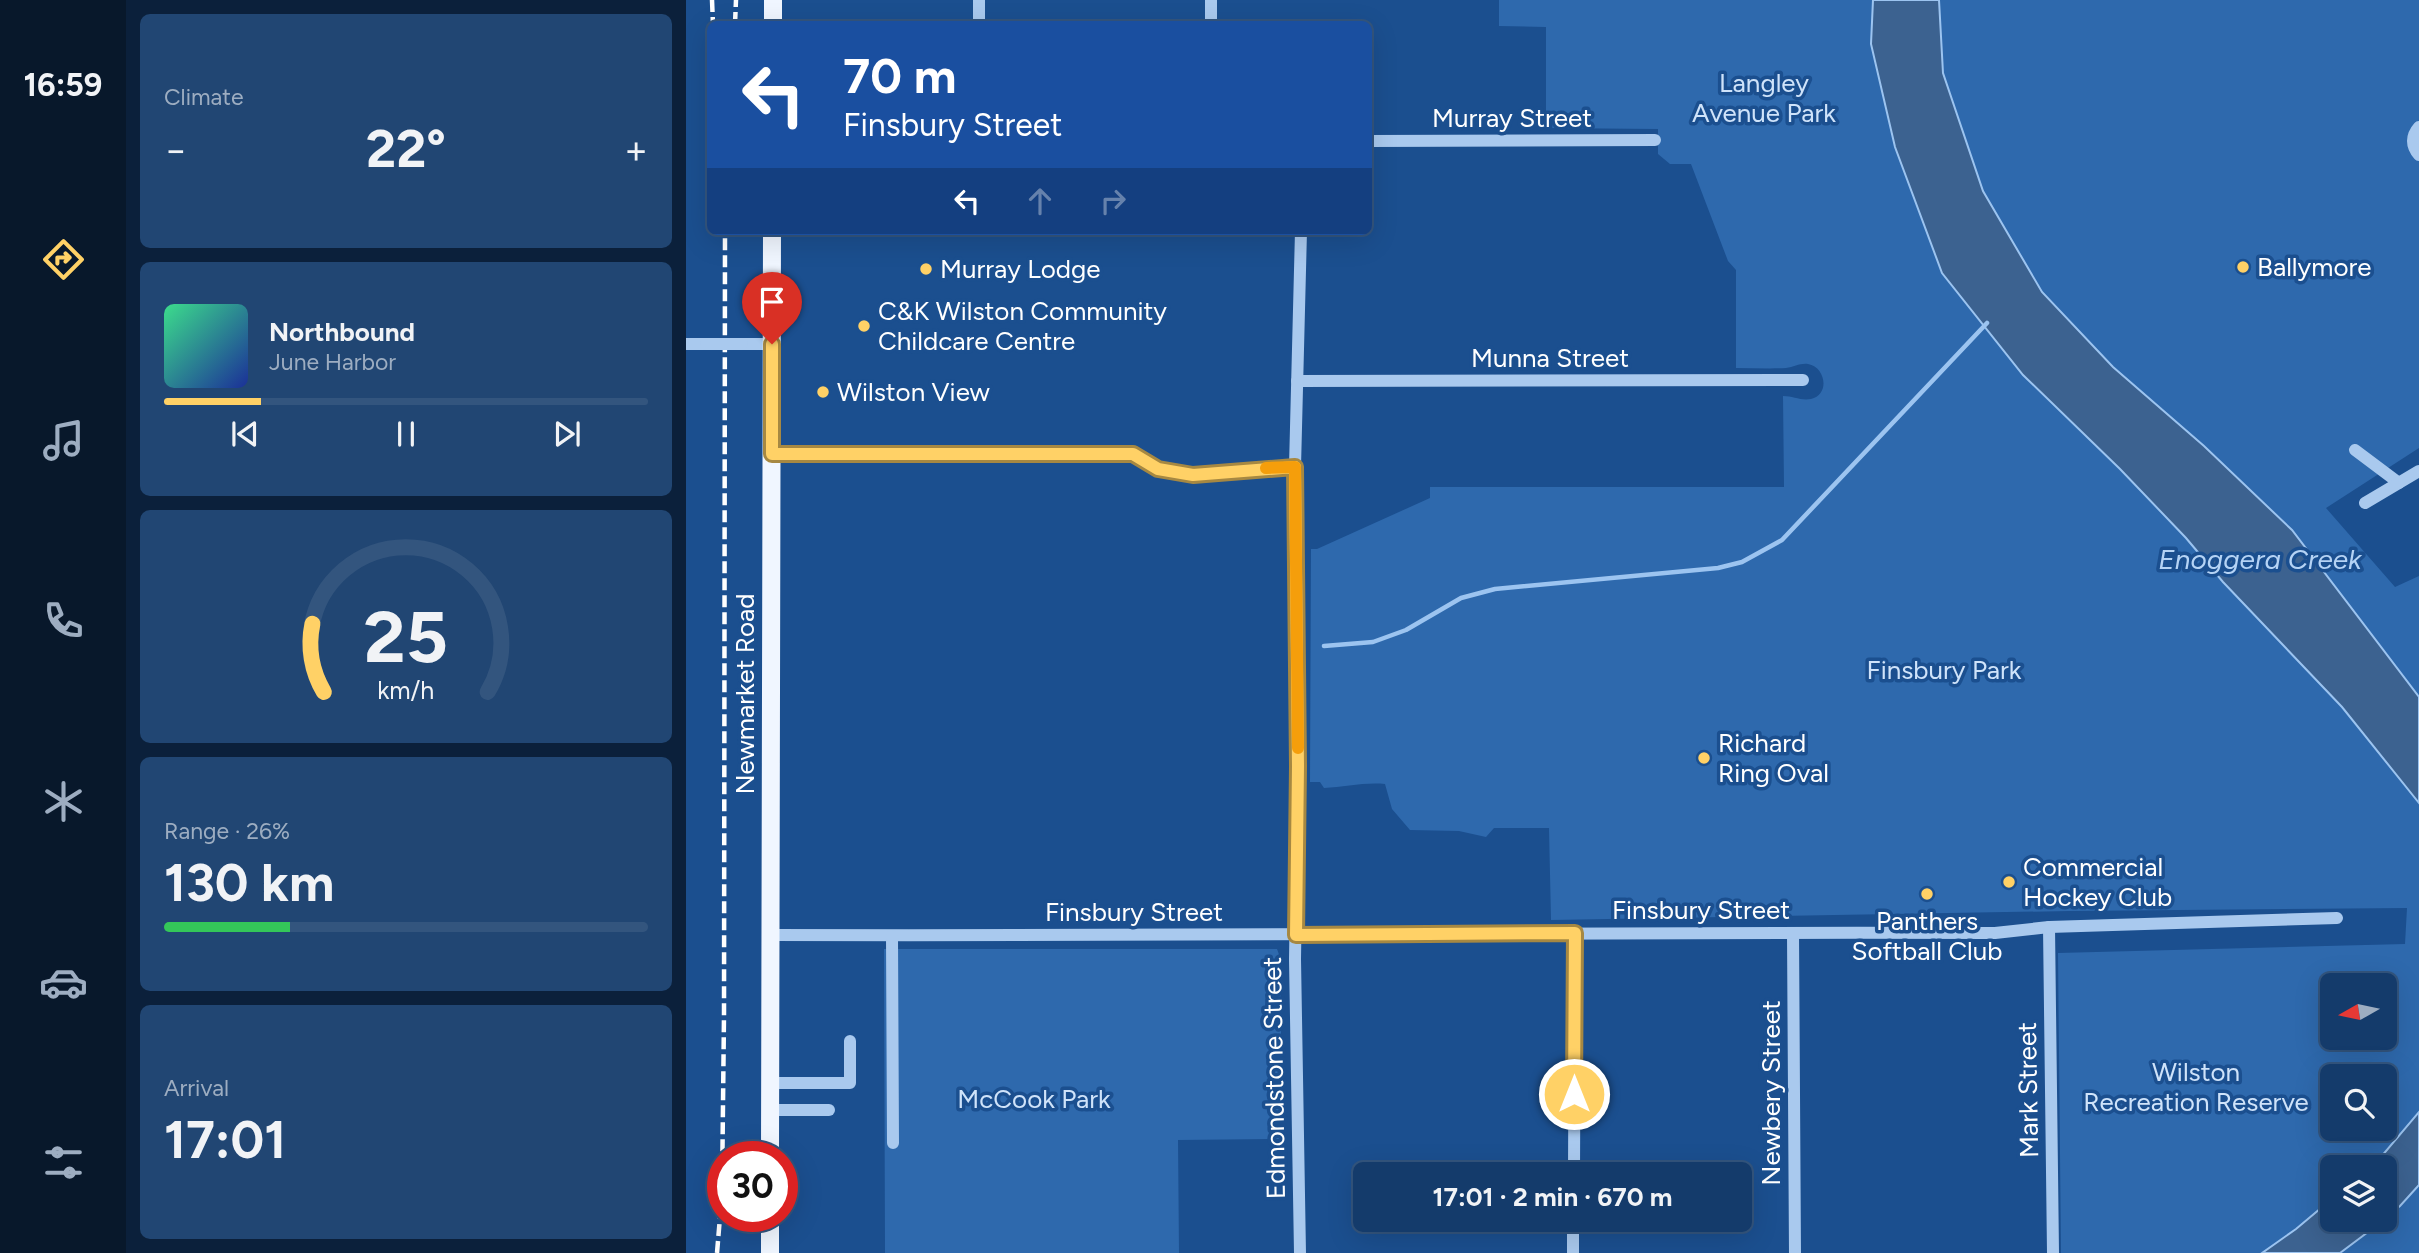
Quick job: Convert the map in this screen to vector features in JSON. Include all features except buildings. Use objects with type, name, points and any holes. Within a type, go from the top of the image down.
[{"type":"main road","points":[[773,0],[773,21]]},
{"type":"main road","name":"Newmarket Road","points":[[770,1141],[772,235]]},
{"type":"main road","points":[[770,1232],[770,1253]]},
{"type":"street","points":[[979,0],[979,21]]},
{"type":"street","points":[[1211,0],[1211,21]]},
{"type":"street","points":[[2419,127],[2413,140],[2415,151],[2419,155]]},
{"type":"street","name":"Murray Street","points":[[1372,141],[1655,140]]},
{"type":"street","name":"Edmondstone Street","points":[[1300,1253],[1295,467],[1301,235]]},
{"type":"street","points":[[686,344],[772,344]]},
{"type":"street","name":"Munna Street","points":[[1297,381],[1803,380]]},
{"type":"street","points":[[2356,450],[2399,483]]},
{"type":"street","points":[[772,454],[1133,454],[1158,469],[1193,475],[1295,467]]},
{"type":"street","points":[[2365,502],[2419,471]]},
{"type":"street","name":"Finsbury Street","points":[[771,935],[1995,933],[2049,927],[2337,918]]},
{"type":"street","name":"Mark Street","points":[[2049,927],[2053,1253]]},
{"type":"street","points":[[1574,1162],[1575,933]]},
{"type":"street","name":"Newbery Street","points":[[1793,933],[1795,1253]]},
{"type":"street","points":[[892,936],[893,1143]]},
{"type":"street","points":[[771,1083],[850,1083],[850,1041]]},
{"type":"street","points":[[770,1110],[829,1110]]},
{"type":"street","points":[[1573,1232],[1573,1253]]},
{"type":"green space","name":"Finsbury Park","points":[[1499,0],[1873,0],[1871,44],[1895,147],[1942,273],[2023,375],[2120,469],[2186,538],[2223,582],[2342,707],[2419,803],[2419,1112],[2397,1138],[2397,1064],[2320,1064],[2320,1141],[2395,1141],[2383,1155],[2320,1155],[2320,1209],[2262,1253],[2061,1253],[2058,953],[2405,944],[2407,908],[1551,920],[1549,828],[1494,828],[1486,837],[1459,831],[1410,830],[1392,809],[1385,784],[1324,788],[1320,782],[1310,782],[1311,549],[1317,549],[1430,498],[1430,487],[1784,487],[1783,396],[1811,399],[1821,392],[1823,387],[1819,370],[1808,364],[1786,368],[1736,368],[1736,270],[1728,261],[1691,164],[1670,164],[1658,154],[1658,129],[1546,128],[1546,27],[1499,26]]},
{"type":"green space","name":"Ballymore","points":[[1939,0],[2419,0],[2419,448],[2326,508],[2395,587],[2419,576],[2419,697],[2292,530],[2113,367],[2042,292],[1983,191],[1943,73]]},
{"type":"green space","name":"McCook Park","points":[[884,949],[1277,949],[1281,960],[1281,1139],[1178,1140],[1179,1253],[885,1253]]},
{"type":"green space","points":[[2419,1185],[2419,1253],[2340,1253],[2369,1232],[2397,1232],[2397,1208]]},
{"type":"water","name":"Enoggera Creek","points":[[1873,0],[1939,0],[1943,73],[1983,191],[2042,292],[2113,367],[2204,446],[2292,530],[2419,697],[2419,803],[2342,707],[2223,582],[2186,538],[2120,469],[2023,375],[1942,273],[1895,147],[1871,44]]},
{"type":"water","points":[[2419,1112],[2419,1185],[2397,1208],[2397,1155],[2383,1155]]},
{"type":"water","points":[[2320,1209],[2320,1232],[2368,1232],[2340,1253],[2262,1253]]},
{"type":"waterway","points":[[1324,646],[1373,642],[1406,630],[1461,598],[1495,589],[1718,568],[1742,562],[1782,540],[1987,323]]},
{"type":"railway","points":[[712,0],[713,21]]},
{"type":"railway","points":[[735,21],[736,0]]},
{"type":"railway","points":[[717,1253],[722,1193],[724,1015],[725,235]]},
{"type":"slow traffic","points":[[1266,468],[1295,467],[1298,748]]},
{"type":"place","name":"Ballymore","points":[[2243,267]]},
{"type":"place","name":"Murray Lodge","points":[[926,269]]},
{"type":"place","name":"C&K Wilston Community Childcare Centre","points":[[864,326]]},
{"type":"place","name":"Wilston View","points":[[823,392]]},
{"type":"place","name":"Richard Ring Oval","points":[[1704,758]]},
{"type":"place","name":"Commercial Hockey Club","points":[[2009,882]]},
{"type":"place","name":"Panthers Softball Club","points":[[1927,894]]},
{"type":"route","points":[[772,344],[772,454],[1133,454],[1158,469],[1193,475],[1295,467],[1298,766],[1296,935],[1575,933],[1574,1094]]},
{"type":"park label","name":"Langley Avenue Park","points":[[1764,98]]},
{"type":"park label","name":"Wilston Recreation Reserve","points":[[2196,1087]]}]
